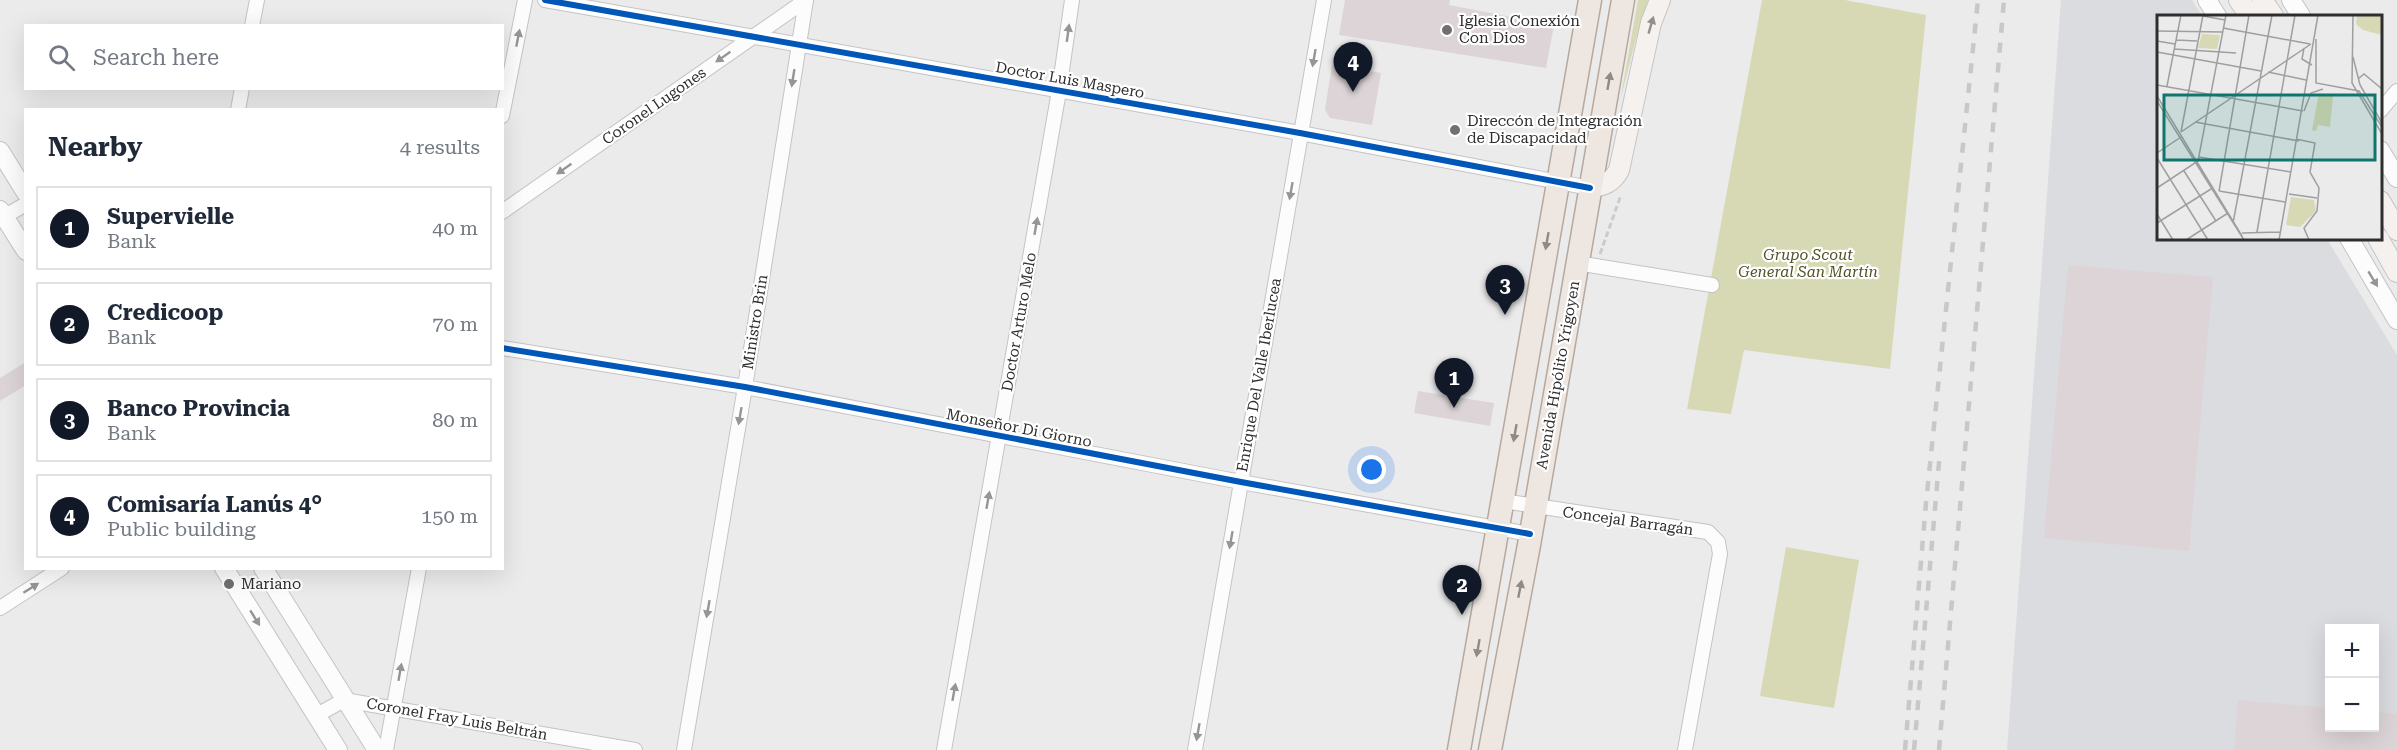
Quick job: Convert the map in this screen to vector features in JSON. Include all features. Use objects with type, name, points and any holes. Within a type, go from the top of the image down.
[{"type":"main road","points":[[1460,750],[1590,0]]},
{"type":"main road","name":"Avenida Hipólito Yrigoyen","points":[[1490,750],[1535,507],[1623,0]]},
{"type":"main road","points":[[1590,188],[1605,185],[1614,178],[1619,170],[1651,23],[1660,0]]},
{"type":"main road","points":[[2239,0],[2249,15]]},
{"type":"main road","points":[[2262,0],[2272,15]]},
{"type":"main road","points":[[2382,204],[2397,230]]},
{"type":"main road","points":[[2379,240],[2397,272]]},
{"type":"street","points":[[252,24],[257,0]]},
{"type":"street","points":[[504,108],[525,0]]},
{"type":"street","name":"Doctor Luis Maspero","points":[[545,0],[1590,188]]},
{"type":"street","name":"Coronel Lugones","points":[[504,211],[806,0]]},
{"type":"street","name":"Ministro Brin","points":[[684,750],[745,387],[806,0]]},
{"type":"street","name":"Doctor Arturo Melo","points":[[944,750],[1059,91],[1072,0]]},
{"type":"street","name":"Enrique Del Valle Iberlucea","points":[[1195,750],[1324,0]]},
{"type":"street","points":[[2207,0],[2216,15]]},
{"type":"street","points":[[2291,0],[2300,15]]},
{"type":"street","points":[[238,108],[242,90]]},
{"type":"street","points":[[2382,109],[2397,91]]},
{"type":"street","points":[[0,151],[24,190]]},
{"type":"street","points":[[2382,153],[2397,178]]},
{"type":"street","points":[[24,205],[1,215],[24,248]]},
{"type":"street","points":[[2350,240],[2397,320]]},
{"type":"street","points":[[1577,263],[1712,285]]},
{"type":"street","name":"Monseñor Di Giorno","points":[[504,348],[745,387],[1240,482],[1530,534]]},
{"type":"street","name":"Concejal Barragán","points":[[1503,501],[1708,532],[1718,542],[1720,554],[1685,750]]},
{"type":"street","points":[[0,608],[59,570]]},
{"type":"street","points":[[225,570],[338,750]]},
{"type":"street","points":[[264,570],[377,750]]},
{"type":"street","points":[[386,750],[419,570]]},
{"type":"street","points":[[317,716],[344,700]]},
{"type":"street","name":"Coronel Fray Luis Beltrán","points":[[344,700],[635,750]]},
{"type":"shaded area","points":[[2061,0],[2192,0],[2201,15],[2157,15],[2157,240],[2328,240],[2397,355],[2397,750],[2007,750]]},
{"type":"green space","points":[[1638,0],[1648,0],[1620,101]]},
{"type":"green space","name":"Grupo Scout General San Martín","points":[[1762,0],[1845,0],[1926,15],[1890,369],[1744,350],[1731,414],[1687,409]]},
{"type":"green space","points":[[1786,547],[1859,560],[1834,708],[1760,696]]},
{"type":"building","name":"Iglesia Conexión Con Dios","points":[[1345,0],[1450,0],[1449,5],[1554,25],[1546,68],[1339,35]]},
{"type":"building","points":[[1332,65],[1381,73],[1372,125],[1330,118],[1325,110]]},
{"type":"building","points":[[2068,265],[2213,277],[2189,551],[2044,538]]},
{"type":"building","points":[[24,363],[24,386],[0,401],[0,378]]},
{"type":"building","points":[[1418,391],[1494,403],[1490,426],[1414,413]]},
{"type":"building","points":[[2238,700],[2325,708],[2325,732],[2379,732],[2379,712],[2397,714],[2397,750],[2234,750]]},
{"type":"railway","points":[[1905,750],[1926,503],[1978,0]]},
{"type":"railway","points":[[1939,750],[2004,0]]},
{"type":"railway","points":[[1914,750],[1940,451]]},
{"type":"cycle path","points":[[545,0],[1300,133],[1590,188]]},
{"type":"cycle path","points":[[504,348],[745,387],[1241,482],[1530,534]]},
{"type":"place","name":"Iglesia Conexión Con Dios","points":[[1447,30]]},
{"type":"place","name":"Comisaría Lanús 4°","points":[[1353,92]]},
{"type":"place","name":"Direccón de Integración de Discapacidad","points":[[1455,130]]},
{"type":"place","name":"Banco Provincia","points":[[1505,315]]},
{"type":"place","name":"Supervielle","points":[[1454,408]]},
{"type":"place","name":"Mariano","points":[[229,584]]},
{"type":"place","name":"Credicoop","points":[[1462,615]]}]
